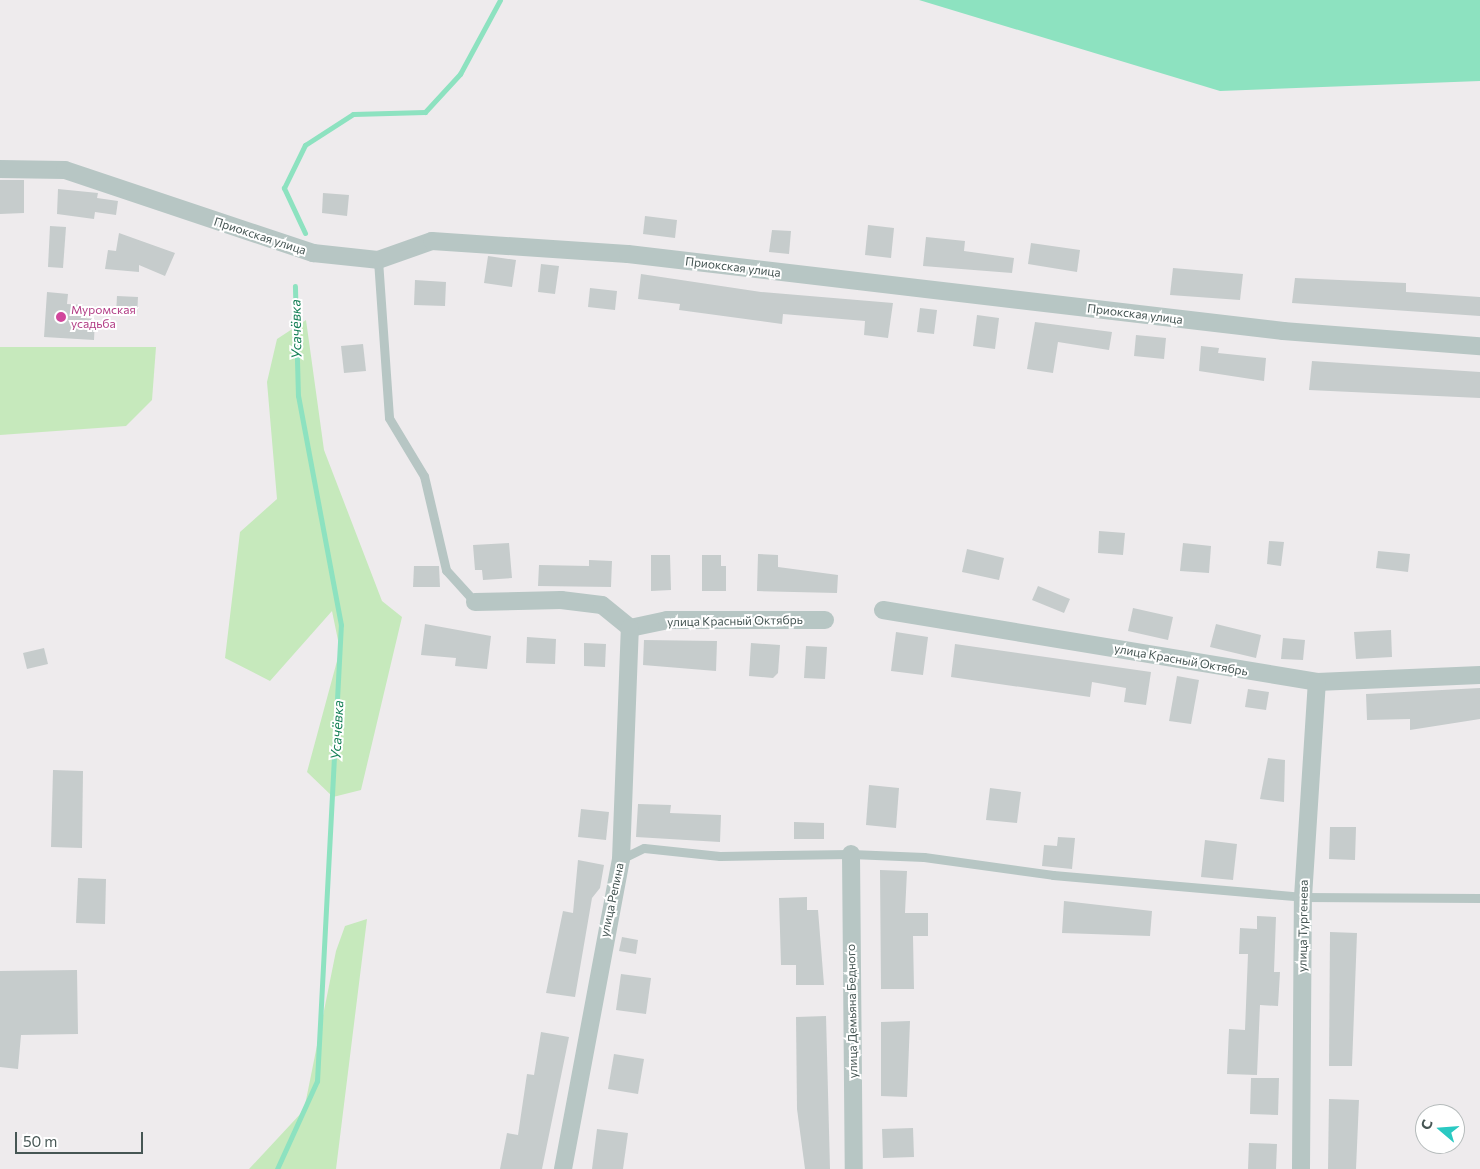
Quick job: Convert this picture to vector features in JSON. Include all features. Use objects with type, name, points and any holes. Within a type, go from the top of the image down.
[{"type":"street","name":"Приокская улица","points":[[0,170],[65,170],[278,244],[313,254],[378,260],[432,241],[628,254],[1283,331],[1480,346]]},
{"type":"street","points":[[474,602],[561,600],[602,605],[630,628]]},
{"type":"street","name":"улица Красный Октябрь","points":[[883,610],[1317,682],[1480,675]]},
{"type":"street","name":"улица Красный Октябрь","points":[[630,628],[667,620],[825,620]]},
{"type":"street","name":"улица Репина","points":[[563,1169],[621,859],[630,628]]},
{"type":"street","name":"улица Тургенева","points":[[1300,1169],[1303,897],[1317,682]]},
{"type":"street","name":"улица Демьяна Бедного","points":[[851,854],[854,1169]]},
{"type":"lane","points":[[378,260],[389,418],[424,476],[446,570],[474,602]]},
{"type":"lane","points":[[621,859],[644,848],[720,856],[851,854],[924,857],[1053,875],[1303,897],[1480,898]]},
{"type":"shaded area","points":[[919,0],[1480,0],[1480,81],[1220,91]]},
{"type":"shaded area","points":[[306,320],[324,450],[382,601],[402,617],[361,790],[333,797],[307,772],[340,650],[332,611],[270,681],[225,658],[240,532],[277,499],[267,382],[277,339]]},
{"type":"shaded area","points":[[0,347],[156,347],[152,400],[126,426],[0,435]]},
{"type":"shaded area","points":[[367,919],[336,1169],[249,1169],[304,1110],[336,951],[345,926]]},
{"type":"building","points":[[0,180],[24,180],[24,213],[0,214]]},
{"type":"building","points":[[58,189],[98,193],[97,198],[118,201],[116,215],[95,212],[94,219],[57,214]]},
{"type":"building","points":[[323,193],[349,195],[347,216],[322,213]]},
{"type":"building","points":[[645,216],[677,220],[675,238],[643,234]]},
{"type":"building","points":[[868,225],[894,228],[891,258],[865,255]]},
{"type":"building","points":[[50,226],[66,227],[63,268],[48,267]]},
{"type":"building","points":[[772,230],[791,231],[789,254],[769,252]]},
{"type":"building","points":[[119,233],[175,253],[165,276],[139,265],[139,272],[105,269],[108,250],[116,251]]},
{"type":"building","points":[[926,237],[965,241],[964,251],[1014,258],[1012,273],[923,266]]},
{"type":"building","points":[[1031,243],[1080,250],[1077,272],[1028,264]]},
{"type":"building","points":[[488,256],[516,260],[512,287],[484,283]]},
{"type":"building","points":[[541,264],[559,266],[555,294],[538,292]]},
{"type":"building","points":[[1173,268],[1243,274],[1240,300],[1170,295]]},
{"type":"building","points":[[641,274],[761,292],[893,303],[888,338],[864,335],[865,321],[783,314],[782,324],[679,310],[680,304],[638,299]]},
{"type":"building","points":[[1295,278],[1406,283],[1406,292],[1480,297],[1480,316],[1292,303]]},
{"type":"building","points":[[415,280],[446,282],[445,306],[414,305]]},
{"type":"building","points":[[590,288],[617,291],[615,310],[588,307]]},
{"type":"building","points":[[47,292],[68,294],[67,304],[83,305],[83,318],[95,319],[94,340],[44,337]]},
{"type":"building","points":[[117,296],[138,297],[137,315],[116,314]]},
{"type":"building","points":[[920,308],[937,310],[934,334],[917,332]]},
{"type":"building","points":[[977,315],[999,318],[995,349],[973,346]]},
{"type":"building","points":[[1035,322],[1112,332],[1109,350],[1058,342],[1053,373],[1027,369]]},
{"type":"building","points":[[1136,335],[1166,338],[1164,359],[1134,356]]},
{"type":"building","points":[[363,344],[366,371],[344,373],[341,346]]},
{"type":"building","points":[[1201,346],[1219,348],[1218,353],[1266,358],[1264,381],[1199,371]]},
{"type":"building","points":[[1312,361],[1480,372],[1480,398],[1309,390]]},
{"type":"building","points":[[1099,531],[1125,533],[1123,555],[1098,553]]},
{"type":"building","points":[[1269,541],[1284,542],[1281,566],[1267,564]]},
{"type":"building","points":[[509,543],[512,578],[483,580],[482,570],[475,570],[473,545]]},
{"type":"building","points":[[1183,543],[1211,546],[1209,573],[1180,571]]},
{"type":"building","points":[[967,549],[1004,558],[999,580],[962,572]]},
{"type":"building","points":[[1378,551],[1410,554],[1408,572],[1376,568]]},
{"type":"building","points":[[758,554],[778,555],[778,567],[838,575],[837,593],[757,591]]},
{"type":"building","points":[[651,555],[670,555],[671,590],[651,591]]},
{"type":"building","points":[[702,555],[721,555],[721,566],[726,566],[726,591],[702,591]]},
{"type":"building","points":[[589,560],[612,561],[611,587],[538,586],[539,565],[589,566]]},
{"type":"building","points":[[414,566],[439,566],[440,587],[413,587]]},
{"type":"building","points":[[1038,586],[1070,599],[1064,613],[1032,600]]},
{"type":"building","points":[[1133,608],[1173,617],[1168,640],[1128,631]]},
{"type":"building","points":[[425,624],[491,636],[487,669],[455,666],[456,658],[421,655]]},
{"type":"building","points":[[1216,624],[1261,635],[1256,658],[1210,647]]},
{"type":"building","points":[[1391,630],[1392,657],[1356,659],[1354,632]]},
{"type":"building","points":[[896,632],[928,637],[923,675],[891,671]]},
{"type":"building","points":[[527,637],[556,639],[555,664],[526,663]]},
{"type":"building","points":[[1283,638],[1305,640],[1303,660],[1281,659]]},
{"type":"building","points":[[644,640],[717,641],[716,671],[643,665]]},
{"type":"building","points":[[584,643],[606,644],[605,667],[584,666]]},
{"type":"building","points":[[751,643],[780,645],[778,673],[773,678],[749,676]]},
{"type":"building","points":[[955,644],[1151,672],[1146,705],[1124,702],[1126,688],[1092,682],[1090,697],[951,677]]},
{"type":"building","points":[[806,646],[827,647],[825,679],[804,678]]},
{"type":"building","points":[[44,648],[48,664],[27,669],[23,653]]},
{"type":"building","points":[[1177,676],[1199,680],[1191,724],[1169,721]]},
{"type":"building","points":[[1480,688],[1480,719],[1410,730],[1410,719],[1367,720],[1366,694]]},
{"type":"building","points":[[1248,689],[1269,692],[1266,710],[1245,707]]},
{"type":"building","points":[[1268,758],[1285,760],[1284,802],[1260,799]]},
{"type":"building","points":[[53,770],[83,771],[82,848],[51,847]]},
{"type":"building","points":[[869,785],[899,788],[896,828],[866,825]]},
{"type":"building","points":[[990,788],[1021,792],[1017,823],[986,820]]},
{"type":"building","points":[[638,804],[671,805],[670,813],[721,815],[720,842],[636,837]]},
{"type":"building","points":[[581,809],[609,812],[606,840],[578,837]]},
{"type":"building","points":[[794,822],[824,823],[824,839],[794,839]]},
{"type":"building","points":[[1330,827],[1356,827],[1355,860],[1329,859]]},
{"type":"building","points":[[1058,837],[1075,838],[1072,869],[1042,866],[1044,845],[1057,846]]},
{"type":"building","points":[[1205,840],[1237,844],[1233,880],[1201,877]]},
{"type":"building","points":[[578,860],[604,865],[600,888],[592,898],[575,997],[546,993],[563,911],[573,913]]},
{"type":"building","points":[[880,870],[907,871],[905,913],[928,913],[928,936],[913,936],[914,989],[881,989]]},
{"type":"building","points":[[78,878],[106,879],[105,924],[76,923]]},
{"type":"building","points":[[807,897],[807,910],[818,910],[824,985],[796,985],[796,965],[781,965],[779,898]]},
{"type":"building","points":[[1064,901],[1152,911],[1150,936],[1062,933]]},
{"type":"building","points":[[1257,916],[1276,917],[1274,972],[1280,972],[1278,1006],[1260,1005],[1257,1075],[1227,1074],[1229,1029],[1245,1030],[1248,954],[1239,954],[1240,928],[1257,929]]},
{"type":"building","points":[[1330,932],[1357,933],[1352,1066],[1329,1066]]},
{"type":"building","points":[[622,937],[638,940],[636,954],[619,951]]},
{"type":"building","points":[[77,970],[78,1034],[21,1035],[18,1069],[0,1067],[0,971]]},
{"type":"building","points":[[621,974],[651,978],[646,1014],[616,1010]]},
{"type":"building","points":[[826,1016],[830,1169],[805,1169],[797,1109],[796,1017]]},
{"type":"building","points":[[910,1021],[907,1097],[881,1096],[881,1022]]},
{"type":"building","points":[[541,1032],[569,1037],[542,1169],[500,1169],[507,1133],[518,1135],[527,1074],[534,1075]]},
{"type":"building","points":[[614,1054],[644,1059],[638,1094],[608,1089]]},
{"type":"building","points":[[1251,1078],[1279,1078],[1278,1115],[1250,1114]]},
{"type":"building","points":[[1329,1099],[1359,1100],[1356,1169],[1328,1169]]},
{"type":"building","points":[[913,1128],[914,1157],[883,1158],[882,1129]]},
{"type":"building","points":[[597,1129],[628,1133],[623,1169],[592,1169]]},
{"type":"building","points":[[1249,1143],[1277,1144],[1276,1169],[1248,1169]]},
{"type":"waterway","name":"Усачёвка","points":[[305,233],[284,188],[305,145],[353,114],[425,112],[460,74],[500,0]]},
{"type":"waterway","name":"Усачёвка","points":[[277,1169],[317,1081],[341,625],[298,396],[295,286]]},
{"type":"place","name":"Муромская усадьба","points":[[61,317]]}]
